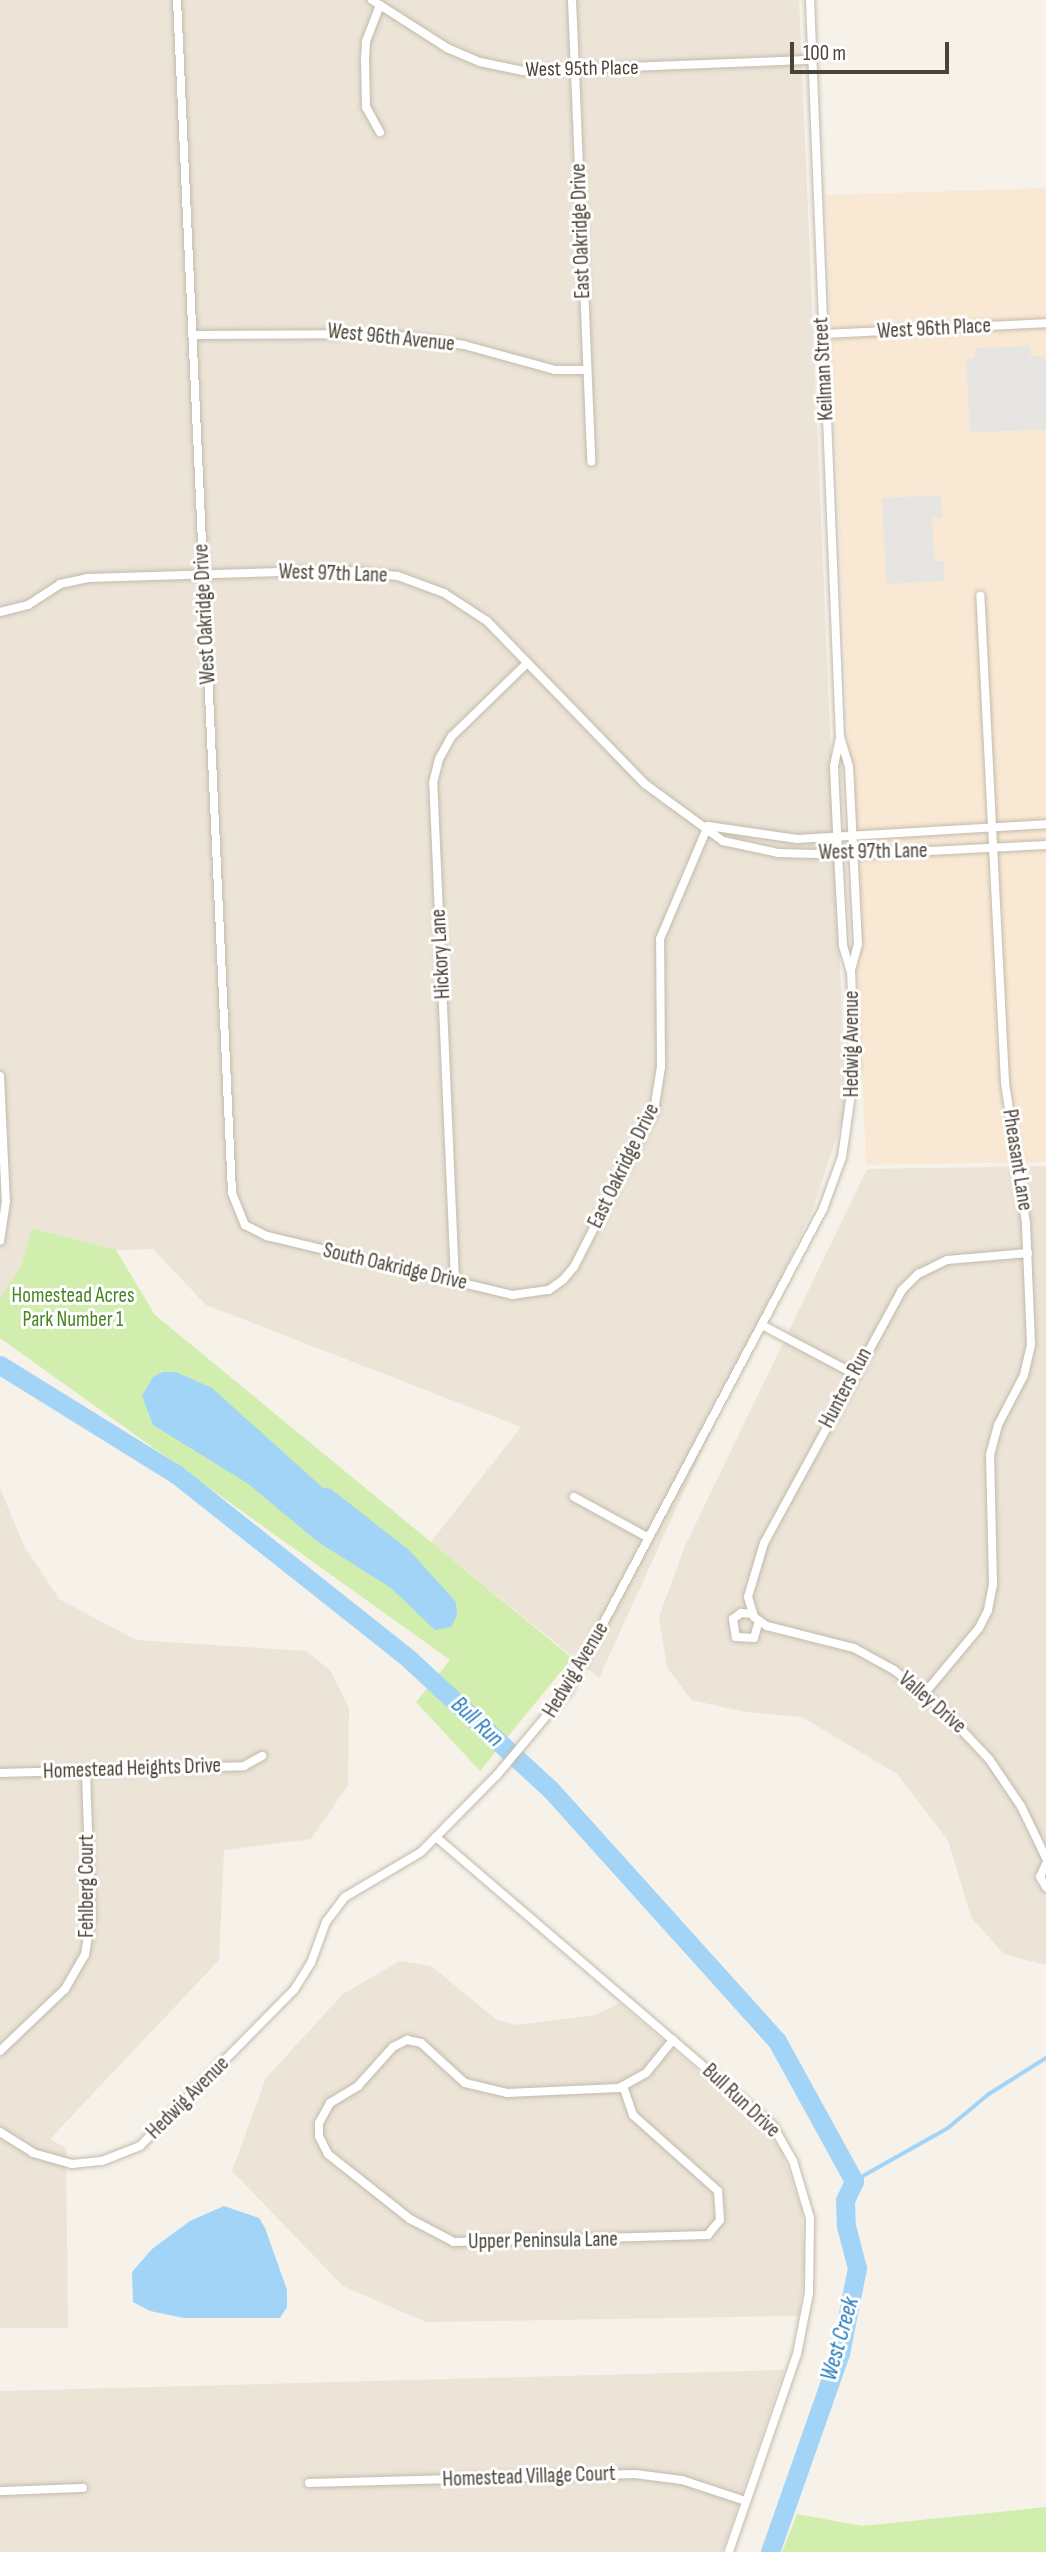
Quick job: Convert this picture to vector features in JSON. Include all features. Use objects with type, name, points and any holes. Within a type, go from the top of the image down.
[{"type":"street","name":"West Oakridge Drive","points":[[177,0],[232,1193],[245,1225]]},
{"type":"street","name":"East Oakridge Drive","points":[[572,0],[591,462]]},
{"type":"street","name":"Keilman Street","points":[[810,0],[810,60],[840,737],[849,767],[853,855]]},
{"type":"street","name":"West 95th Place","points":[[376,2],[436,42],[480,62],[523,71],[575,72],[810,60]]},
{"type":"street","points":[[376,2],[366,41],[366,107],[380,132]]},
{"type":"street","name":"West 96th Place","points":[[822,334],[1046,323]]},
{"type":"street","name":"West 96th Avenue","points":[[192,335],[384,334],[464,345],[555,370],[587,370]]},
{"type":"street","name":"West 97th Lane","points":[[0,612],[28,605],[69,580],[203,573],[353,570],[406,579],[474,611],[654,793],[708,826],[723,841],[745,848],[789,853],[838,852],[853,855],[1046,845]]},
{"type":"street","name":"Pheasant Lane","points":[[924,1694],[979,1628],[991,1601],[990,1455],[998,1425],[1030,1354],[1028,1253],[1007,1098],[980,596]]},
{"type":"street","name":"Hickory Lane","points":[[455,1281],[433,783],[439,759],[453,736],[527,663]]},
{"type":"street","name":"Keilman Street","points":[[838,852],[834,766],[840,737]]},
{"type":"street","name":"West 97th Lane","points":[[708,826],[784,839],[837,837],[852,833],[1046,824]]},
{"type":"street","name":"East Oakridge Drive","points":[[548,1290],[574,1267],[654,1111],[661,1067],[660,939],[708,826]]},
{"type":"street","name":"Hedwig Avenue","points":[[0,2132],[33,2153],[63,2163],[102,2161],[140,2146],[294,1990],[311,1963],[326,1922],[345,1897],[371,1878],[404,1865],[436,1837],[507,1765],[569,1690],[823,1209],[842,1157],[855,1079],[851,972],[843,945],[838,852]]},
{"type":"street","name":"Hedwig Avenue","points":[[851,972],[858,944],[853,855]]},
{"type":"street","points":[[0,1076],[6,1200],[0,1241]]},
{"type":"street","name":"South Oakridge Drive","points":[[245,1225],[267,1236],[512,1294],[548,1290]]},
{"type":"street","name":"Hunters Run","points":[[753,1614],[748,1597],[759,1554],[895,1298],[918,1274],[957,1257],[1028,1253]]},
{"type":"street","points":[[761,1325],[854,1374]]},
{"type":"street","points":[[574,1497],[649,1538]]},
{"type":"street","points":[[741,1613],[753,1614],[759,1622],[754,1638],[736,1637],[733,1619],[741,1613]]},
{"type":"street","name":"Valley Drive","points":[[759,1622],[854,1648],[924,1694],[989,1759],[1021,1806],[1046,1858]]},
{"type":"street","name":"Homestead Heights Drive","points":[[0,1773],[244,1766],[262,1756]]},
{"type":"street","name":"Fehlberg Court","points":[[0,2051],[65,1989],[85,1955],[91,1917],[86,1771]]},
{"type":"street","name":"Bull Run Drive","points":[[436,1837],[781,2136],[798,2173],[810,2218],[813,2261],[805,2319],[729,2552]]},
{"type":"street","points":[[1046,1864],[1040,1877],[1046,1887]]},
{"type":"street","name":"Upper Peninsula Lane","points":[[407,2040],[421,2043],[457,2078],[486,2092],[592,2091],[623,2086],[633,2115],[715,2186],[721,2210],[717,2226],[702,2237],[454,2242],[419,2227],[328,2154],[319,2123],[330,2103],[358,2086],[393,2047],[407,2040]]},
{"type":"street","points":[[623,2086],[646,2073],[673,2040]]},
{"type":"street","name":"Homestead Village Court","points":[[309,2483],[635,2474],[682,2480],[746,2501]]},
{"type":"street","points":[[0,2491],[83,2488]]},
{"type":"shaded area","points":[[0,0],[799,0],[846,1108],[814,1206],[599,1678],[431,1542],[521,1427],[206,1305],[153,1249],[116,1250],[32,1228],[22,1264],[0,1299]]},
{"type":"shaded area","points":[[1046,188],[1046,1162],[866,1165],[826,195]]},
{"type":"shaded area","points":[[1029,346],[1031,356],[1046,356],[1046,430],[970,432],[966,359],[975,358],[975,348]]},
{"type":"shaded area","points":[[941,495],[943,517],[932,518],[935,561],[944,561],[945,581],[886,584],[882,498]]},
{"type":"shaded area","points":[[1046,1166],[1046,1965],[1004,1954],[971,1917],[948,1840],[897,1774],[802,1717],[746,1712],[691,1700],[667,1667],[659,1617],[685,1546],[867,1169]]},
{"type":"shaded area","points":[[0,1488],[24,1546],[59,1599],[136,1640],[306,1651],[330,1670],[349,1708],[348,1785],[311,1839],[224,1850],[219,1960],[50,2139],[66,2148],[68,2328],[0,2328]]},
{"type":"shaded area","points":[[400,1961],[431,1966],[497,2020],[517,2025],[595,2015],[619,2003],[763,2127],[781,2150],[801,2207],[805,2260],[799,2316],[426,2322],[343,2286],[232,2171],[266,2078],[343,1994]]},
{"type":"shaded area","points":[[784,2370],[722,2552],[0,2552],[0,2391]]},
{"type":"green space","name":"Homestead Acres Park Number 1","points":[[32,1228],[116,1250],[155,1315],[572,1658],[480,1771],[416,1702],[450,1660],[0,1338],[0,1299],[22,1264]]},
{"type":"green space","points":[[1046,2507],[1046,2552],[782,2552],[797,2514],[862,2526]]},
{"type":"water","points":[[163,1372],[176,1372],[212,1388],[323,1488],[331,1489],[409,1550],[456,1602],[457,1615],[451,1627],[435,1630],[391,1588],[318,1542],[247,1483],[153,1425],[142,1396],[153,1377]]},
{"type":"water","points":[[224,2206],[259,2218],[265,2228],[287,2290],[287,2307],[280,2318],[184,2318],[150,2311],[133,2302],[132,2272],[152,2249],[190,2221]]},
{"type":"waterway","name":"Bull Run","points":[[0,1365],[176,1474],[409,1659],[551,1790],[777,2041],[854,2181],[845,2200],[846,2226],[857,2268],[840,2353],[770,2552]]},
{"type":"waterway","name":"West Creek","points":[[854,2181],[948,2128],[989,2094],[1046,2058]]}]
